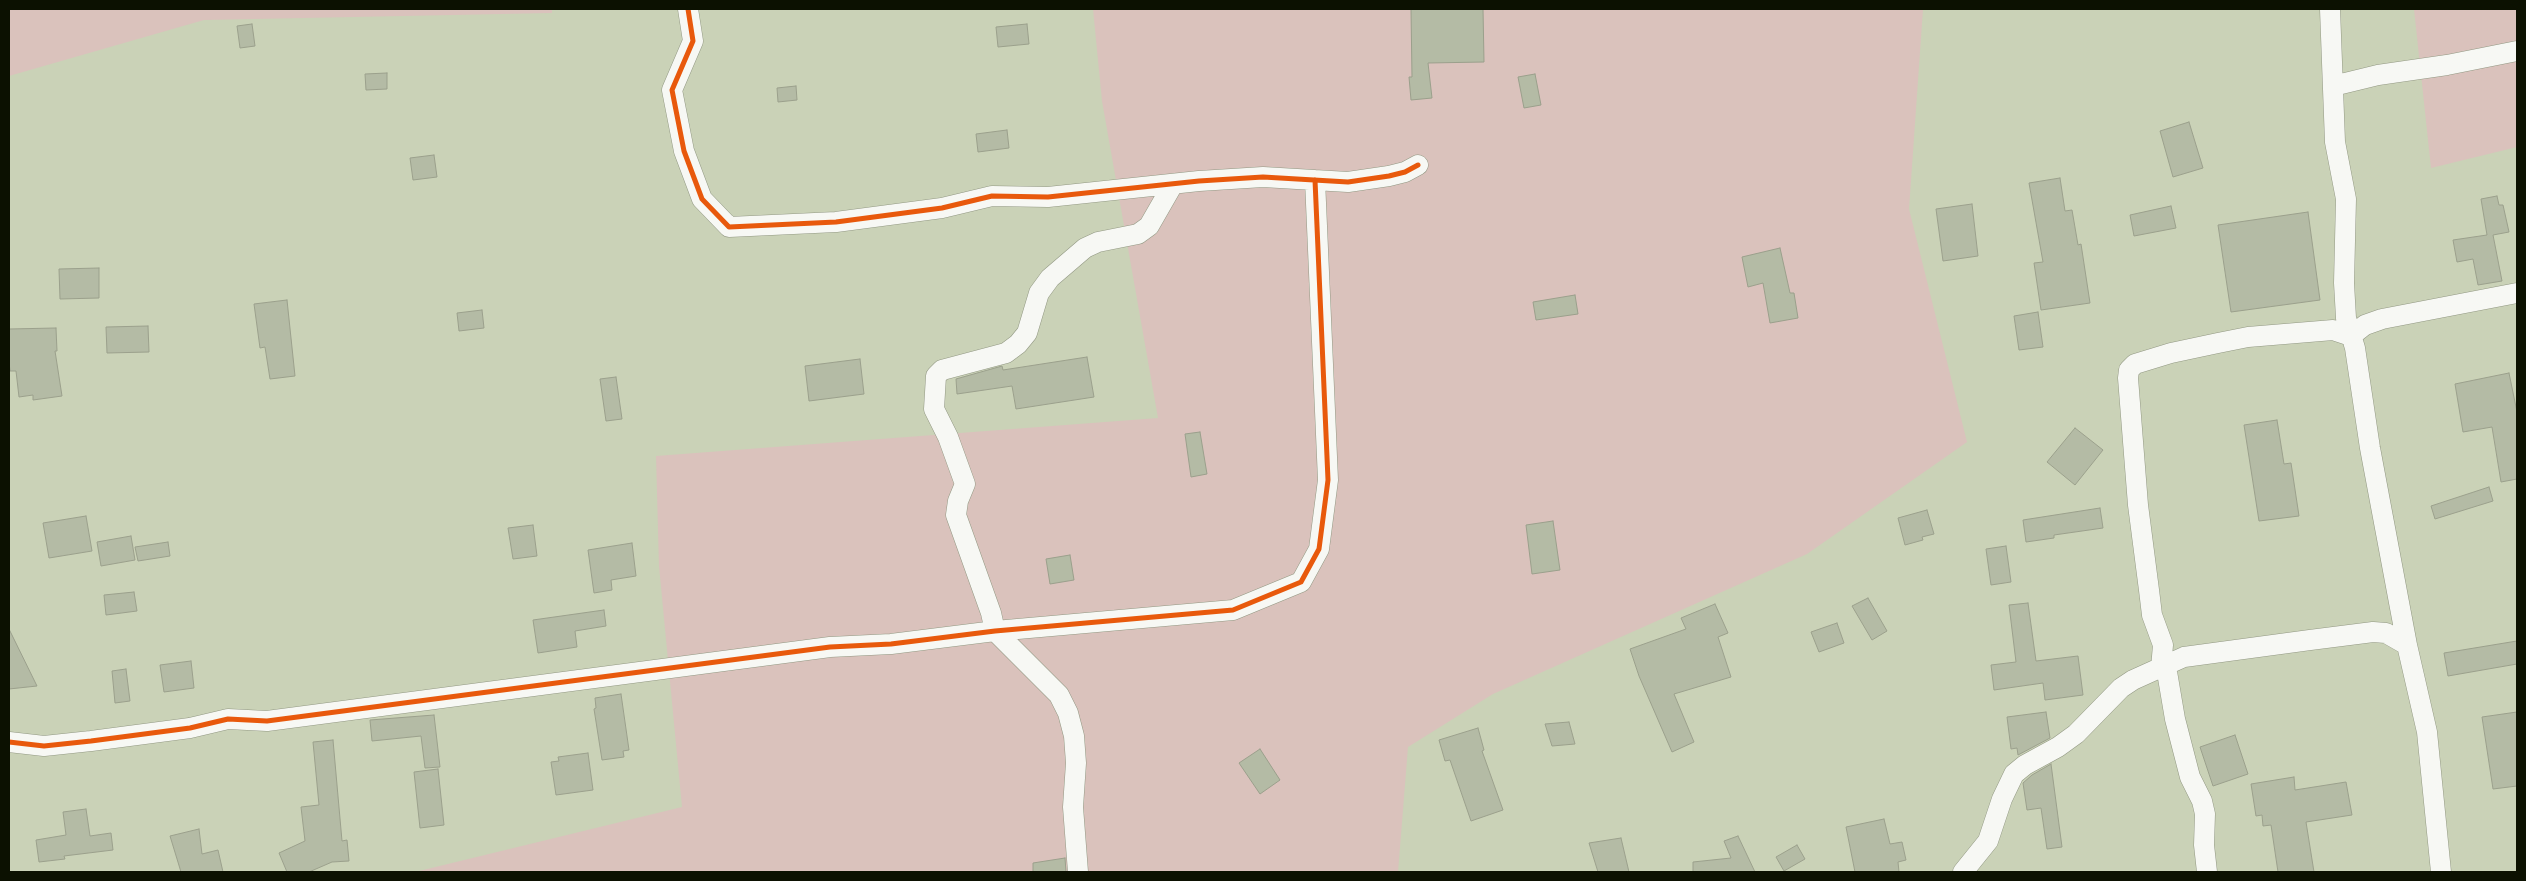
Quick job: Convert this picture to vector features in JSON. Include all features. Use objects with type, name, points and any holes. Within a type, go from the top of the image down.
[{"type":"street","points":[[688,9],[693,41],[672,90],[684,151],[702,199],[730,226],[836,222],[942,208],[992,196],[1048,197],[1172,186],[1199,181],[1263,177],[1348,182],[1405,172],[1418,165]]},
{"type":"street","points":[[2330,9],[2335,142],[2346,199],[2343,328],[2407,645],[2427,732],[2441,872]]},
{"type":"street","points":[[2333,86],[2378,75],[2446,65],[2517,50]]},
{"type":"street","points":[[9,742],[44,746],[92,741],[190,728],[228,719],[267,721],[830,646],[891,644],[994,631],[1233,610],[1301,582],[1319,549],[1328,480],[1315,180]]},
{"type":"street","points":[[1078,872],[1073,807],[1074,736],[1068,713],[1059,695],[994,631],[991,613],[956,515],[958,501],[965,484],[948,437],[934,409],[936,376],[942,370],[1006,353],[1018,344],[1027,334],[1039,293],[1050,278],[1085,248],[1098,242],[1138,234],[1149,226],[1172,186]]},
{"type":"street","points":[[2208,872],[2204,845],[2205,814],[2202,801],[2190,777],[2163,667],[2163,644],[2152,615],[2138,505],[2128,378],[2129,370],[2136,364],[2171,353],[2218,342],[2248,337],[2366,325],[2382,319],[2517,293]]},
{"type":"street","points":[[1963,872],[1988,841],[2002,799],[2014,774],[2025,764],[2058,747],[2076,734],[2121,688],[2184,657],[2373,632],[2386,633],[2407,645]]},
{"type":"street","points":[[2163,644],[2184,657]]},
{"type":"shaded area","points":[[9,9],[552,9],[552,13],[204,20],[9,76]]},
{"type":"shaded area","points":[[1093,9],[1923,9],[1909,209],[1967,442],[1807,554],[1493,694],[1408,747],[1398,872],[415,872],[682,807],[659,566],[656,456],[1158,418],[1102,101]]},
{"type":"shaded area","points":[[2414,9],[2517,9],[2517,147],[2431,168]]},
{"type":"building","points":[[1411,9],[1483,9],[1484,62],[1428,63],[1432,98],[1411,100],[1409,77],[1412,77]]},
{"type":"building","points":[[252,24],[255,46],[240,48],[237,26]]},
{"type":"building","points":[[1027,24],[1029,44],[998,47],[996,27]]},
{"type":"building","points":[[387,73],[387,89],[366,90],[365,74]]},
{"type":"building","points":[[1535,74],[1541,105],[1524,108],[1518,77]]},
{"type":"building","points":[[796,86],[797,100],[778,102],[777,88]]},
{"type":"building","points":[[2189,122],[2203,168],[2173,177],[2160,131]]},
{"type":"building","points":[[1007,130],[1009,148],[978,152],[976,134]]},
{"type":"building","points":[[434,155],[437,177],[413,180],[410,158]]},
{"type":"building","points":[[2060,178],[2065,211],[2072,210],[2078,245],[2081,244],[2090,303],[2041,310],[2034,263],[2043,262],[2029,183]]},
{"type":"building","points":[[2497,196],[2499,205],[2503,205],[2509,232],[2493,235],[2502,281],[2478,285],[2473,259],[2457,262],[2453,240],[2487,235],[2481,199]]},
{"type":"building","points":[[1972,204],[1978,256],[1943,261],[1936,209]]},
{"type":"building","points":[[2171,206],[2176,228],[2134,236],[2130,215]]},
{"type":"building","points":[[2308,212],[2320,300],[2231,312],[2218,225]]},
{"type":"building","points":[[1780,248],[1790,293],[1794,293],[1798,318],[1770,323],[1763,283],[1748,287],[1742,257]]},
{"type":"building","points":[[99,268],[99,298],[60,299],[59,269]]},
{"type":"building","points":[[1575,295],[1578,314],[1536,320],[1533,302]]},
{"type":"building","points":[[287,300],[295,376],[270,379],[265,347],[260,348],[254,304]]},
{"type":"building","points":[[482,310],[484,328],[459,331],[457,313]]},
{"type":"building","points":[[2038,312],[2043,347],[2019,350],[2014,316]]},
{"type":"building","points":[[148,326],[149,352],[107,353],[106,327]]},
{"type":"building","points":[[56,328],[57,351],[55,351],[62,396],[33,400],[33,395],[19,397],[16,371],[10,371],[9,329]]},
{"type":"building","points":[[1087,357],[1094,397],[1016,409],[1012,386],[957,394],[956,379],[1002,366],[1003,370]]},
{"type":"building","points":[[860,359],[864,394],[809,401],[805,366]]},
{"type":"building","points":[[2509,373],[2517,412],[2517,479],[2501,482],[2492,427],[2463,432],[2455,384]]},
{"type":"building","points":[[616,377],[622,419],[606,421],[600,379]]},
{"type":"building","points":[[2277,420],[2284,464],[2291,463],[2299,516],[2259,521],[2244,425]]},
{"type":"building","points":[[2075,428],[2103,450],[2075,485],[2047,462]]},
{"type":"building","points":[[1200,432],[1207,474],[1191,477],[1185,434]]},
{"type":"building","points":[[2489,487],[2493,501],[2435,519],[2431,506]]},
{"type":"building","points":[[2100,508],[2103,528],[2054,535],[2054,538],[2026,542],[2023,520]]},
{"type":"building","points":[[1927,510],[1934,534],[1922,537],[1923,540],[1905,545],[1898,518]]},
{"type":"building","points":[[86,516],[92,551],[49,558],[43,523]]},
{"type":"building","points":[[1553,521],[1560,570],[1532,574],[1526,525]]},
{"type":"building","points":[[533,525],[537,556],[513,559],[508,528]]},
{"type":"building","points":[[131,536],[135,560],[101,566],[97,542]]},
{"type":"building","points":[[168,542],[170,556],[138,561],[135,547]]},
{"type":"building","points":[[632,543],[636,576],[611,580],[612,590],[594,593],[588,550]]},
{"type":"building","points":[[2006,546],[2011,582],[1991,585],[1986,549]]},
{"type":"building","points":[[1070,555],[1074,580],[1050,584],[1046,559]]},
{"type":"building","points":[[134,592],[137,611],[106,615],[104,595]]},
{"type":"building","points":[[1868,598],[1887,631],[1872,640],[1852,606]]},
{"type":"building","points":[[2028,603],[2036,661],[2078,656],[2083,695],[2045,700],[2043,683],[1994,690],[1991,665],[2016,662],[2009,605]]},
{"type":"building","points":[[1715,604],[1728,633],[1718,637],[1731,677],[1674,694],[1694,742],[1672,752],[1639,676],[1630,649],[1686,629],[1681,618]]},
{"type":"building","points":[[604,610],[606,626],[575,631],[577,647],[538,653],[533,620]]},
{"type":"building","points":[[1837,623],[1844,643],[1819,652],[1811,632]]},
{"type":"building","points":[[9,629],[37,686],[9,689]]},
{"type":"building","points":[[2517,641],[2517,664],[2448,676],[2444,653]]},
{"type":"building","points":[[191,661],[194,688],[164,692],[160,665]]},
{"type":"building","points":[[126,669],[130,701],[115,703],[112,671]]},
{"type":"building","points":[[621,694],[629,750],[623,751],[624,757],[602,760],[594,709],[596,708],[595,698]]},
{"type":"building","points":[[2046,712],[2050,738],[2018,755],[2017,748],[2011,749],[2007,717]]},
{"type":"building","points":[[2517,712],[2517,786],[2493,789],[2482,717]]},
{"type":"building","points":[[434,715],[440,767],[425,768],[421,736],[372,741],[370,720]]},
{"type":"building","points":[[1569,722],[1575,744],[1552,746],[1545,724]]},
{"type":"building","points":[[1478,728],[1484,750],[1482,751],[1503,810],[1471,821],[1450,760],[1445,761],[1439,740]]},
{"type":"building","points":[[2235,735],[2248,774],[2213,786],[2200,747]]},
{"type":"building","points":[[333,740],[342,841],[347,840],[349,861],[332,862],[309,872],[287,872],[279,853],[305,841],[301,807],[319,805],[313,742]]},
{"type":"building","points":[[1260,749],[1280,780],[1260,794],[1239,763]]},
{"type":"building","points":[[588,753],[593,790],[556,795],[551,762],[559,761],[558,757]]},
{"type":"building","points":[[2051,764],[2062,847],[2047,849],[2041,808],[2027,810],[2023,783],[2032,775]]},
{"type":"building","points":[[438,769],[444,825],[420,828],[414,772]]},
{"type":"building","points":[[2294,777],[2295,790],[2346,782],[2352,815],[2306,822],[2314,872],[2278,872],[2271,825],[2263,826],[2262,815],[2256,816],[2251,784]]},
{"type":"building","points":[[86,809],[90,836],[111,833],[113,850],[64,856],[65,859],[39,862],[36,840],[66,835],[63,812]]},
{"type":"building","points":[[1884,819],[1890,844],[1902,842],[1906,860],[1898,862],[1899,872],[1855,872],[1846,827]]},
{"type":"building","points":[[199,829],[202,854],[218,850],[223,872],[181,872],[170,836]]},
{"type":"building","points":[[1738,836],[1755,872],[1693,872],[1693,862],[1731,858],[1724,841]]},
{"type":"building","points":[[1621,838],[1629,872],[1598,872],[1589,843]]},
{"type":"building","points":[[1797,845],[1805,859],[1784,871],[1776,857]]},
{"type":"building","points":[[1065,858],[1066,872],[1033,872],[1033,863]]},
{"type":"cycle path","points":[[688,9],[693,41],[672,90],[684,151],[702,199],[729,227],[836,222],[942,208],[992,196],[1048,197],[1199,181],[1263,177],[1348,182],[1389,176],[1405,172],[1418,165]]},
{"type":"cycle path","points":[[9,742],[44,746],[91,741],[190,728],[228,719],[267,721],[830,647],[891,644],[995,631],[1233,610],[1301,582],[1319,549],[1328,480],[1315,180]]}]
